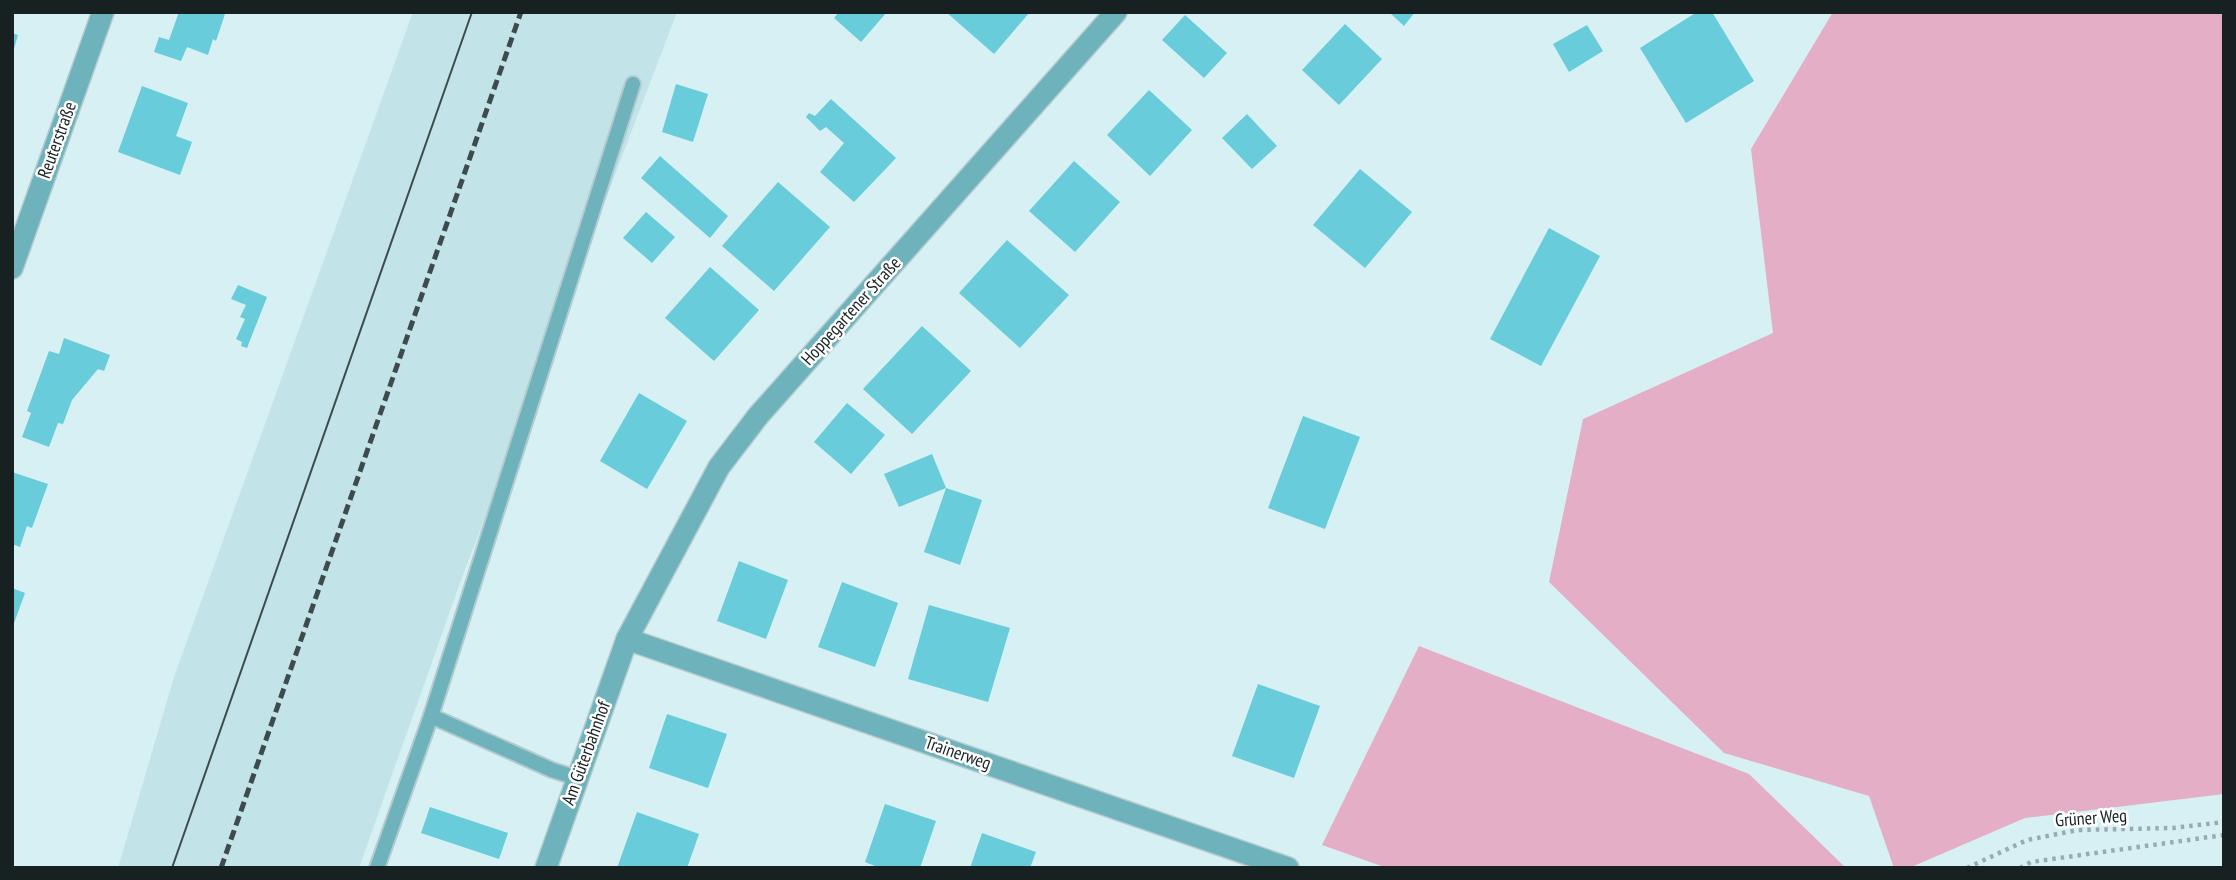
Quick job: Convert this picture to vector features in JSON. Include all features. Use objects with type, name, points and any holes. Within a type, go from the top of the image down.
[{"type":"street","name":"Reuterstraße","points":[[12,268],[103,12]]},
{"type":"street","name":"Hoppegartener Straße","points":[[627,639],[719,467],[758,416],[1116,12]]},
{"type":"street","name":"Am Güterbahnhof","points":[[546,868],[627,639]]},
{"type":"street","name":"Trainerweg","points":[[627,639],[1288,868]]},
{"type":"lane","points":[[377,868],[431,716],[633,85]]},
{"type":"lane","points":[[431,716],[552,770],[577,778]]},
{"type":"path","name":"Grüner Weg","points":[[1967,868],[2027,839],[2078,830],[2173,828],[2224,822]]},
{"type":"path","points":[[2020,868],[2031,862],[2224,835]]},
{"type":"shaded area","points":[[413,12],[677,12],[460,583],[359,868],[118,868],[174,677]]},
{"type":"shaded area","points":[[1833,12],[2224,12],[2224,794],[2025,818],[1909,868],[1894,868],[1869,796],[1724,753],[1549,582],[1583,419],[1773,333],[1751,149]]},
{"type":"shaded area","points":[[1419,646],[1749,774],[1846,868],[1387,868],[1322,845]]},
{"type":"building","points":[[179,12],[225,14],[208,55],[187,47],[181,61],[154,52],[159,37],[169,40]]},
{"type":"building","points":[[839,12],[887,12],[861,42],[834,18]]},
{"type":"building","points":[[946,12],[1030,12],[994,54]]},
{"type":"building","points":[[1389,12],[1415,12],[1404,26]]},
{"type":"building","points":[[1697,12],[1712,12],[1754,81],[1686,123],[1640,48]]},
{"type":"building","points":[[1185,15],[1227,53],[1204,78],[1162,40]]},
{"type":"building","points":[[1345,24],[1382,59],[1339,105],[1302,70]]},
{"type":"building","points":[[1587,25],[1603,51],[1569,72],[1553,44]]},
{"type":"building","points":[[12,33],[18,35],[13,52],[12,52]]},
{"type":"building","points":[[676,84],[708,94],[693,142],[662,132]]},
{"type":"building","points":[[142,86],[188,103],[176,136],[192,142],[180,175],[118,152]]},
{"type":"building","points":[[1149,90],[1192,130],[1150,176],[1107,135]]},
{"type":"building","points":[[831,99],[896,158],[854,202],[820,172],[844,143],[826,127],[820,131],[806,117],[809,113],[815,116]]},
{"type":"building","points":[[1247,114],[1277,146],[1252,169],[1222,138]]},
{"type":"building","points":[[660,156],[728,216],[710,238],[641,178]]},
{"type":"building","points":[[1074,161],[1120,202],[1075,252],[1029,211]]},
{"type":"building","points":[[1360,169],[1412,212],[1365,268],[1313,225]]},
{"type":"building","points":[[778,182],[830,227],[774,291],[722,246]]},
{"type":"building","points":[[646,212],[675,237],[652,263],[623,238]]},
{"type":"building","points":[[1549,228],[1600,256],[1541,366],[1490,339]]},
{"type":"building","points":[[1007,240],[1069,295],[1020,348],[959,293]]},
{"type":"building","points":[[710,267],[759,310],[714,361],[665,318]]},
{"type":"building","points":[[238,285],[267,297],[247,348],[241,346],[242,342],[236,339],[245,319],[240,317],[246,305],[231,299]]},
{"type":"building","points":[[922,326],[971,371],[912,434],[863,389]]},
{"type":"building","points":[[64,338],[110,355],[104,371],[98,369],[72,400],[63,424],[58,423],[49,447],[22,437],[31,413],[27,411],[49,351],[59,354]]},
{"type":"building","points":[[639,393],[687,421],[647,489],[600,461]]},
{"type":"building","points":[[847,403],[885,435],[851,474],[814,442]]},
{"type":"building","points":[[1303,416],[1360,437],[1325,529],[1268,508]]},
{"type":"building","points":[[932,454],[946,488],[899,507],[884,474]]},
{"type":"building","points":[[12,472],[48,484],[32,528],[27,526],[20,547],[12,544]]},
{"type":"building","points":[[946,488],[982,500],[960,565],[924,552]]},
{"type":"building","points":[[739,561],[788,580],[766,639],[717,621]]},
{"type":"building","points":[[842,582],[898,603],[875,667],[818,647]]},
{"type":"building","points":[[12,588],[25,593],[13,626],[12,626]]},
{"type":"building","points":[[929,605],[1010,628],[988,702],[908,679]]},
{"type":"building","points":[[1258,684],[1320,706],[1294,778],[1232,756]]},
{"type":"building","points":[[667,714],[727,734],[708,788],[649,768]]},
{"type":"building","points":[[885,804],[936,821],[920,868],[880,868],[865,862]]},
{"type":"building","points":[[430,807],[508,833],[499,859],[421,833]]},
{"type":"building","points":[[637,812],[699,834],[687,868],[617,868]]},
{"type":"building","points":[[982,833],[1036,852],[1030,868],[970,868]]},
{"type":"tram line","points":[[172,868],[472,12]]},
{"type":"railway","points":[[221,868],[521,12]]}]
